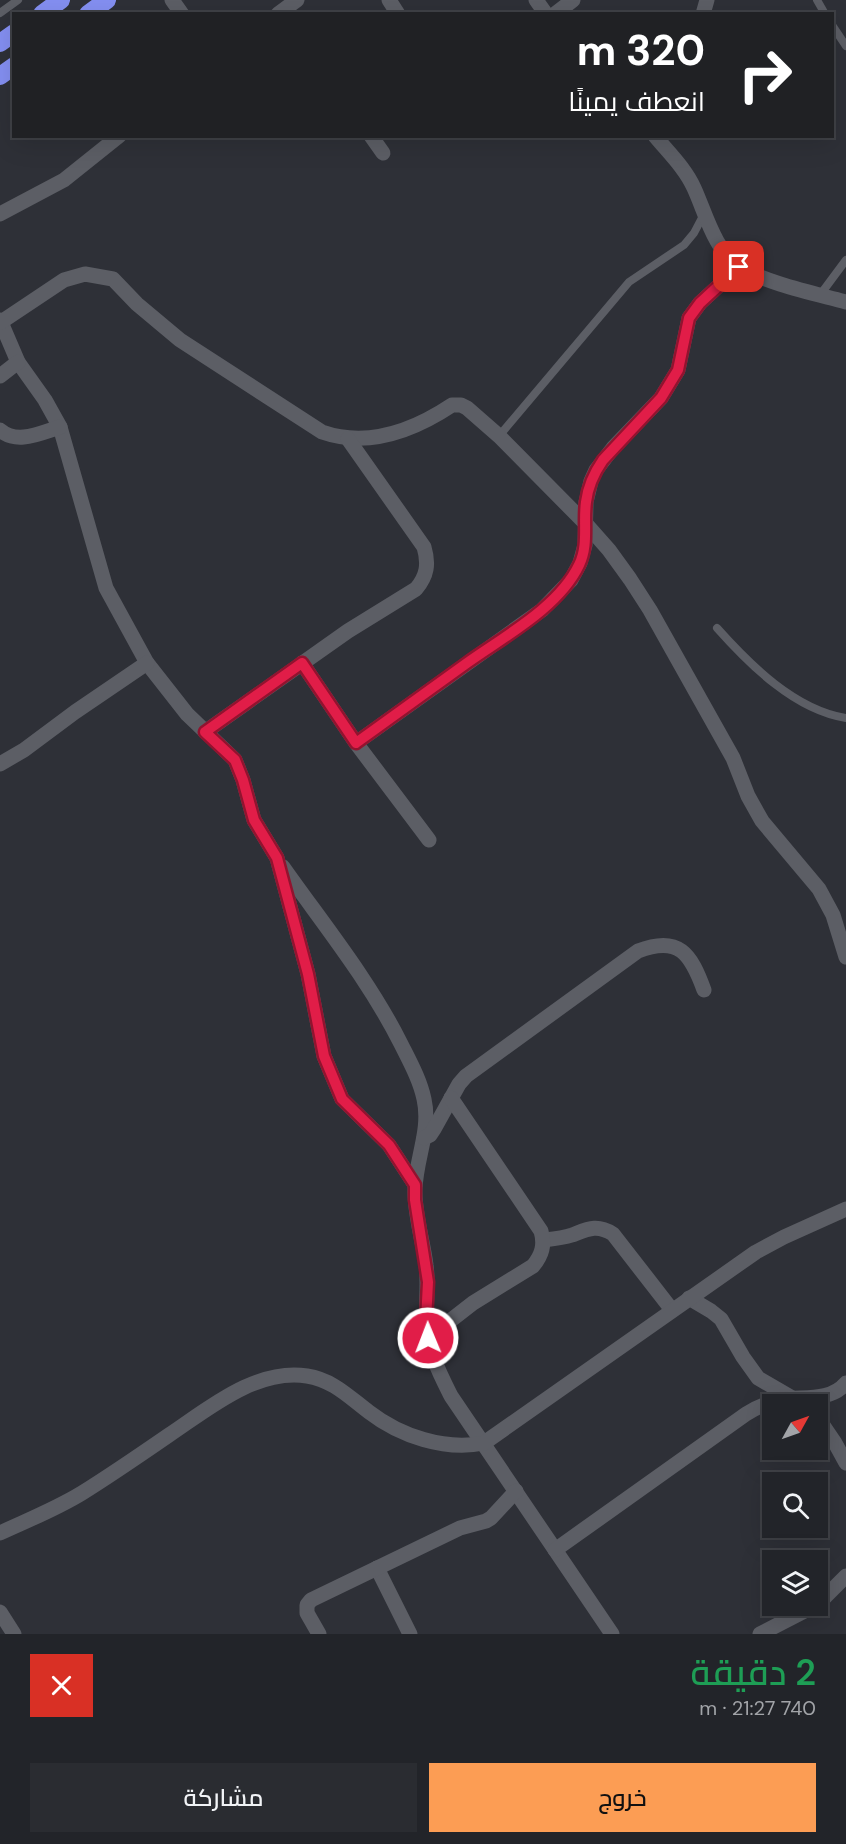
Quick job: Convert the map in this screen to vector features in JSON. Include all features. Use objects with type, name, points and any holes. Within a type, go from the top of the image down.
[{"type":"highway","points":[[45,12],[61,0]]},
{"type":"highway","points":[[91,12],[107,0]]},
{"type":"street","points":[[281,12],[297,0]]},
{"type":"street","points":[[558,12],[573,0]]},
{"type":"street","points":[[0,214],[64,180],[116,138]]},
{"type":"street","points":[[373,138],[383,153]]},
{"type":"street","points":[[656,138],[682,167],[720,245],[739,267],[762,278],[846,302]]},
{"type":"street","points":[[356,743],[542,610],[571,580],[580,563],[585,545],[586,502],[596,470],[661,398],[678,370],[689,318],[700,303],[739,267]]},
{"type":"street","points":[[612,1634],[452,1396],[438,1370],[428,1338],[426,1321],[428,1282],[415,1200],[415,1185],[424,1138],[426,1114],[424,1097],[396,1034],[346,952],[277,858],[254,820],[235,760],[187,714],[147,663],[106,588],[60,427],[45,400],[18,362],[1,321],[64,280],[85,274],[113,279],[137,304],[180,340],[322,432],[348,439],[372,438],[405,431],[452,405],[467,408],[499,436],[609,550],[650,610],[733,758],[748,796],[762,821],[819,889],[833,915],[846,957]]},
{"type":"street","points":[[0,376],[18,362]]},
{"type":"street","points":[[0,430],[5,435],[16,438],[60,427]]},
{"type":"street","points":[[205,732],[348,631],[416,589],[423,580],[427,570],[424,547],[348,439]]},
{"type":"street","points":[[0,764],[24,750],[147,663]]},
{"type":"street","points":[[302,663],[356,743],[429,840]]},
{"type":"street","points":[[277,858],[308,974],[324,1056],[342,1099],[389,1145],[415,1185]]},
{"type":"street","points":[[424,1138],[430,1135],[459,1084],[472,1071],[638,951],[655,945],[670,945],[684,952],[696,967],[704,990]]},
{"type":"street","points":[[428,1338],[473,1303],[533,1266],[539,1259],[544,1240],[536,1223],[451,1098]]},
{"type":"street","points":[[0,1533],[79,1495],[234,1392],[278,1376],[293,1375],[322,1379],[347,1393],[371,1413],[412,1435],[452,1446],[484,1443],[765,1247],[846,1209]]},
{"type":"street","points":[[544,1240],[571,1235],[595,1227],[603,1228],[613,1234],[672,1310]]},
{"type":"street","points":[[689,1298],[721,1319],[758,1378],[785,1394]]},
{"type":"street","points":[[828,1394],[842,1388],[846,1383]]},
{"type":"street","points":[[555,1550],[746,1414],[762,1406]]},
{"type":"street","points":[[828,1432],[846,1463]]},
{"type":"street","points":[[319,1634],[307,1613],[307,1605],[311,1600],[460,1528],[486,1521],[496,1514],[516,1491]]},
{"type":"street","points":[[377,1568],[410,1634]]},
{"type":"street","points":[[828,1593],[846,1576]]},
{"type":"street","points":[[828,1598],[846,1588]]},
{"type":"street","points":[[0,1612],[14,1634]]},
{"type":"street","points":[[760,1634],[794,1616]]},
{"type":"lane","points":[[0,13],[18,0]]},
{"type":"lane","points":[[834,28],[846,46]]},
{"type":"lane","points":[[499,436],[630,282],[684,245],[694,233],[704,214]]},
{"type":"lane","points":[[820,295],[846,260]]},
{"type":"lane","points":[[717,628],[739,653],[776,685],[814,708],[846,718]]},
{"type":"route","points":[[428,1338],[426,1321],[428,1282],[415,1200],[415,1185],[389,1145],[342,1099],[324,1056],[308,974],[277,858],[254,820],[235,760],[205,732],[302,663],[356,743],[542,610],[571,580],[580,563],[585,545],[586,502],[596,470],[661,398],[678,370],[689,318],[700,303],[739,267]]}]
